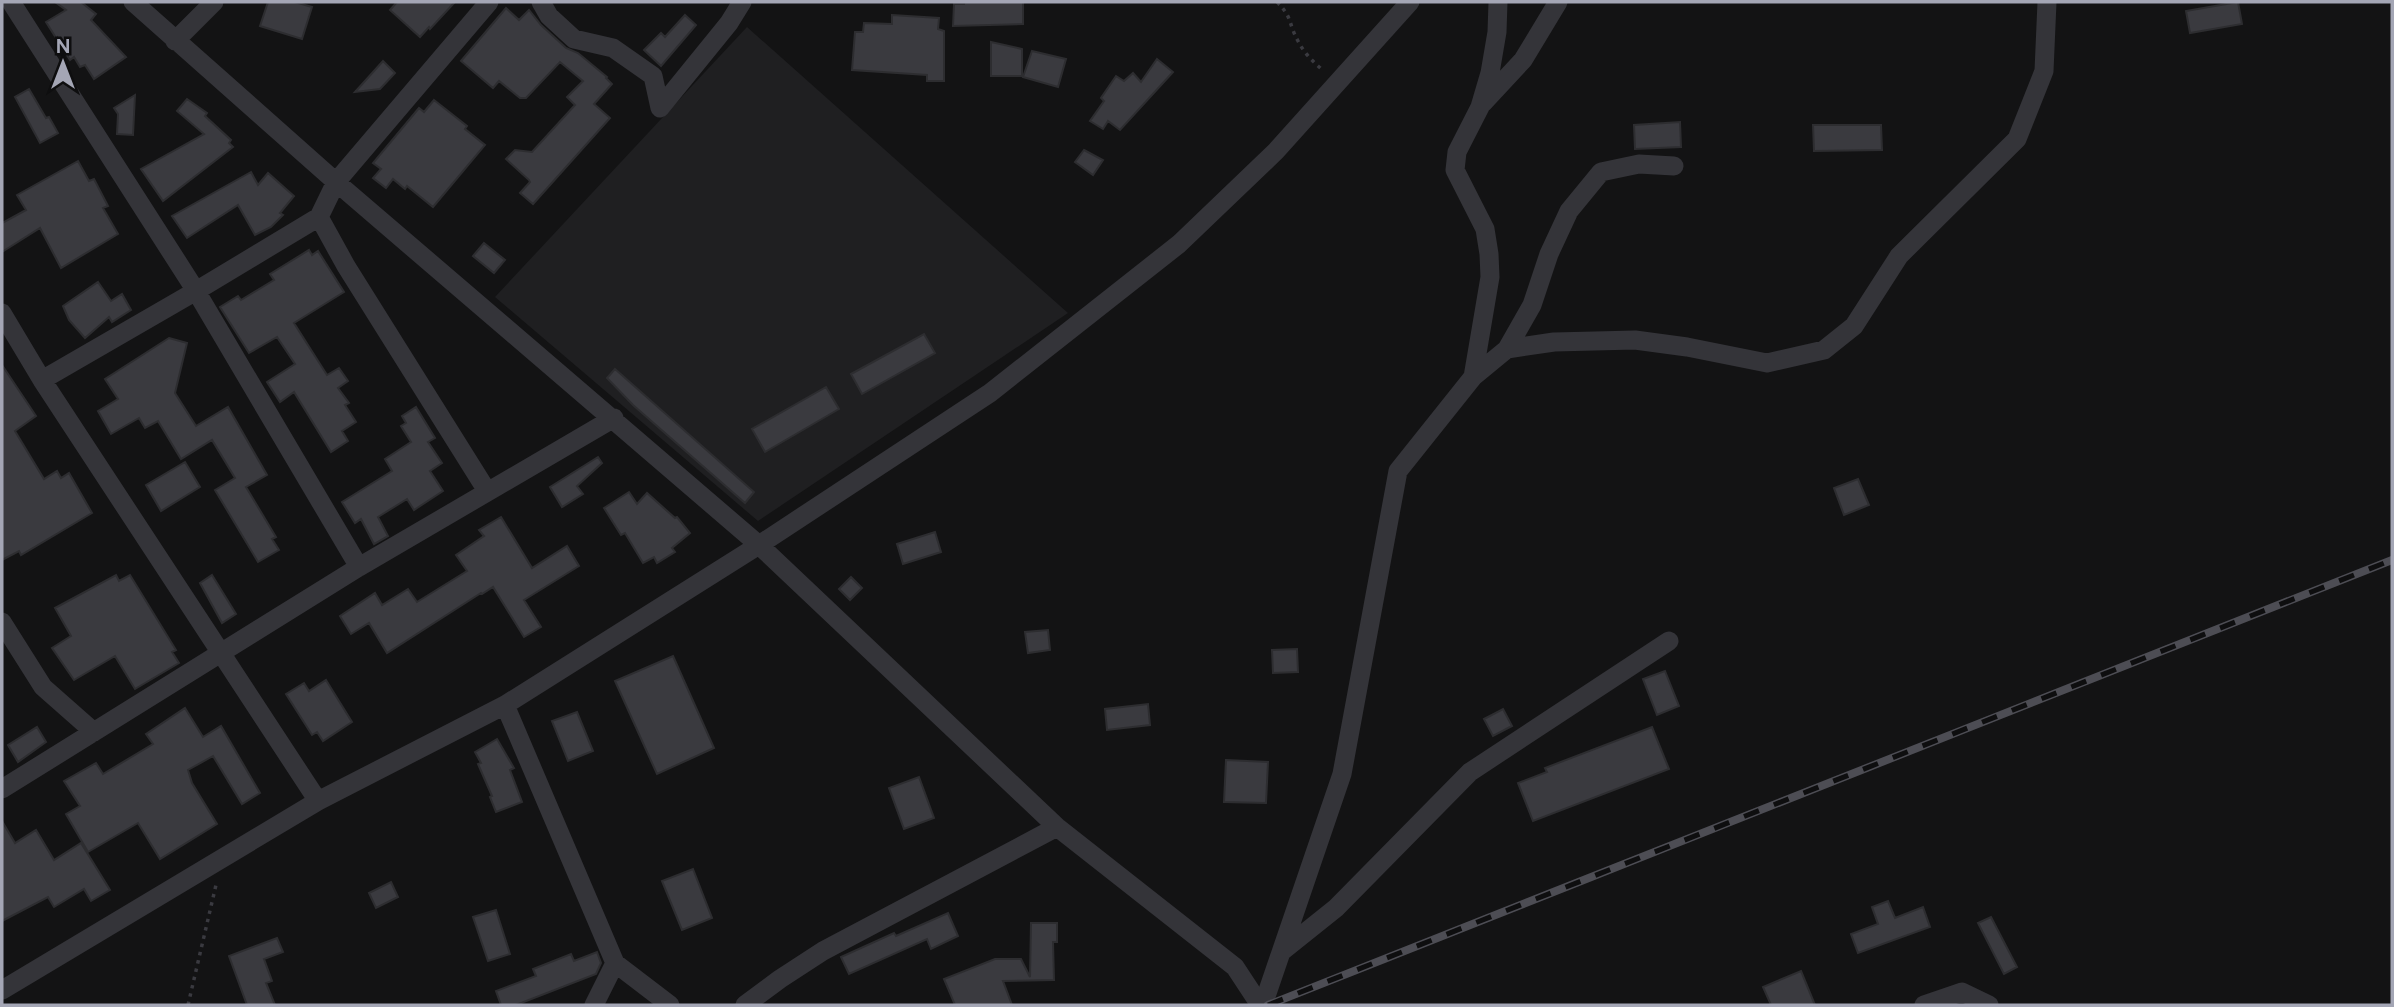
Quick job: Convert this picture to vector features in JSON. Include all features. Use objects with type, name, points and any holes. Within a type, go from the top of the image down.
[{"type":"street","points":[[11,2],[196,291],[359,567]]},
{"type":"street","points":[[133,2],[336,182],[760,545],[1057,827],[1235,967],[1261,1005]]},
{"type":"street","points":[[175,41],[214,2]]},
{"type":"street","points":[[42,380],[319,217],[336,182],[489,2]]},
{"type":"street","points":[[541,2],[549,16],[574,39],[614,48],[653,76],[660,108],[730,23],[742,2]]},
{"type":"street","points":[[2,990],[318,801],[505,705],[760,545],[990,393],[1179,244],[1276,151],[1410,2]]},
{"type":"street","points":[[1473,377],[1490,277],[1489,254],[1485,229],[1455,170],[1457,152],[1480,107],[1490,74],[1497,33],[1498,2]]},
{"type":"street","points":[[1480,107],[1522,60],[1558,2]]},
{"type":"street","points":[[1507,349],[1554,342],[1635,340],[1688,347],[1767,363],[1824,350],[1854,326],[1899,256],[2017,139],[2044,71],[2047,2]]},
{"type":"street","points":[[1261,1005],[1342,774],[1398,471],[1473,377],[1507,349],[1532,305],[1549,254],[1569,211],[1601,172],[1639,164],[1674,166]]},
{"type":"street","points":[[319,217],[346,266],[486,491]]},
{"type":"street","points":[[2,313],[42,380],[318,801]]},
{"type":"street","points":[[2,789],[359,567],[614,418]]},
{"type":"street","points":[[2,622],[43,687],[94,732]]},
{"type":"street","points":[[1280,952],[1336,908],[1470,772],[1669,641]]},
{"type":"street","points":[[505,705],[615,963],[670,1005]]},
{"type":"street","points":[[745,1005],[823,951],[1057,827]]},
{"type":"street","points":[[594,1005],[615,963]]},
{"type":"street","points":[[1924,1005],[1962,992],[1989,1005]]},
{"type":"path","points":[[1277,2],[1288,13],[1297,41],[1312,61],[1338,83]]},
{"type":"path","points":[[188,1005],[222,859]]},
{"type":"shaded area","points":[[747,27],[1068,313],[758,521],[495,297]]},
{"type":"building","points":[[55,2],[81,2],[96,14],[91,20],[126,57],[94,79],[85,65],[80,67],[74,57],[70,60],[46,22],[66,10]]},
{"type":"building","points":[[268,2],[295,2],[312,7],[302,39],[260,26]]},
{"type":"building","points":[[397,2],[455,2],[420,37],[390,10]]},
{"type":"building","points":[[1023,2],[1023,24],[953,26],[954,4]]},
{"type":"building","points":[[2238,2],[2242,24],[2190,33],[2186,11]]},
{"type":"building","points":[[506,8],[519,20],[529,10],[566,48],[578,53],[612,84],[594,104],[610,118],[533,204],[520,193],[529,180],[506,159],[515,150],[532,152],[575,105],[567,97],[583,81],[560,62],[526,98],[520,98],[499,81],[493,88],[461,61]]},
{"type":"building","points":[[685,15],[696,25],[661,66],[644,50],[661,33],[665,37]]},
{"type":"building","points":[[892,15],[939,18],[938,29],[944,31],[944,81],[927,81],[927,75],[852,70],[855,32],[863,32],[864,23],[892,24]]},
{"type":"building","points":[[991,42],[1022,49],[1022,76],[991,76]]},
{"type":"building","points":[[1032,51],[1066,59],[1058,87],[1023,77]]},
{"type":"building","points":[[1157,59],[1173,72],[1120,130],[1108,121],[1103,129],[1090,121],[1104,101],[1101,98],[1116,76],[1124,81],[1133,73],[1141,82]]},
{"type":"building","points":[[383,61],[395,73],[380,89],[355,92]]},
{"type":"building","points":[[29,89],[58,133],[40,143],[15,97]]},
{"type":"building","points":[[135,95],[133,135],[117,134],[118,114],[114,108]]},
{"type":"building","points":[[187,99],[207,113],[205,116],[231,140],[229,143],[233,147],[163,201],[141,169],[204,134],[177,111]]},
{"type":"building","points":[[434,100],[467,126],[465,129],[485,145],[433,207],[407,186],[405,189],[393,179],[386,188],[373,178],[381,169],[373,163],[419,108],[424,112]]},
{"type":"building","points":[[1680,122],[1681,147],[1635,149],[1634,125]]},
{"type":"building","points":[[1813,125],[1881,125],[1882,150],[1814,151]]},
{"type":"building","points":[[1084,150],[1103,160],[1093,175],[1075,162]]},
{"type":"building","points":[[78,161],[89,181],[94,179],[108,206],[103,208],[118,234],[61,268],[40,228],[2,252],[2,223],[26,210],[17,195]]},
{"type":"building","points":[[251,172],[258,185],[268,173],[294,196],[280,213],[283,215],[271,227],[255,235],[238,205],[187,238],[172,216]]},
{"type":"building","points":[[484,243],[505,260],[494,273],[473,256]]},
{"type":"building","points":[[309,250],[312,255],[318,251],[344,292],[294,323],[327,375],[339,368],[348,381],[338,388],[349,403],[345,405],[356,422],[342,431],[348,441],[331,452],[294,392],[280,402],[267,382],[295,364],[277,337],[249,353],[220,307],[238,296],[241,300],[274,280],[270,274]]},
{"type":"building","points":[[98,282],[111,301],[122,294],[131,310],[112,322],[109,317],[85,338],[69,320],[63,306]]},
{"type":"building","points":[[924,334],[935,353],[862,394],[851,374]]},
{"type":"building","points":[[169,338],[187,343],[175,393],[196,426],[228,407],[267,475],[246,487],[276,537],[272,539],[279,550],[258,562],[215,490],[235,478],[212,440],[181,459],[158,421],[145,428],[139,418],[111,434],[98,411],[118,399],[105,379]]},
{"type":"building","points":[[2,365],[36,416],[15,431],[44,479],[57,471],[61,478],[69,473],[92,513],[21,555],[19,551],[2,560]]},
{"type":"building","points":[[615,369],[754,492],[745,503],[633,405],[607,378]]},
{"type":"building","points":[[826,387],[839,409],[765,452],[752,429]]},
{"type":"building","points":[[416,407],[435,438],[428,442],[442,463],[430,471],[443,491],[414,510],[407,499],[378,517],[388,536],[374,544],[361,519],[355,523],[342,502],[392,471],[385,459],[411,442],[401,426],[406,423],[402,416]]},
{"type":"building","points":[[598,457],[602,463],[577,486],[583,494],[562,507],[550,487]]},
{"type":"building","points":[[185,462],[200,487],[161,511],[146,485]]},
{"type":"building","points":[[1858,479],[1869,505],[1844,515],[1834,488]]},
{"type":"building","points":[[629,492],[637,504],[647,493],[677,517],[690,533],[672,548],[675,552],[657,563],[654,557],[643,563],[625,533],[621,535],[604,508]]},
{"type":"building","points":[[501,517],[532,568],[567,546],[579,566],[524,600],[541,627],[524,637],[493,587],[387,653],[369,623],[351,634],[340,616],[375,593],[382,605],[408,589],[417,602],[467,571],[456,555],[484,536],[479,530]]},
{"type":"building","points":[[935,532],[941,552],[903,564],[897,544]]},
{"type":"building","points":[[116,575],[119,581],[130,575],[176,650],[172,652],[179,663],[135,689],[115,656],[74,680],[52,648],[71,636],[55,608]]},
{"type":"building","points":[[212,575],[236,614],[222,623],[200,583]]},
{"type":"building","points":[[851,577],[862,588],[850,600],[839,589]]},
{"type":"building","points":[[1048,630],[1050,650],[1028,653],[1025,632]]},
{"type":"building","points":[[1297,649],[1298,672],[1273,673],[1272,650]]},
{"type":"building","points":[[673,656],[714,748],[657,774],[615,681]]},
{"type":"building","points":[[1665,671],[1679,706],[1657,715],[1643,679]]},
{"type":"building","points":[[326,680],[352,722],[323,741],[317,732],[312,735],[286,694],[304,683],[309,691]]},
{"type":"building","points":[[1148,704],[1150,725],[1107,730],[1105,709]]},
{"type":"building","points":[[185,708],[203,737],[221,726],[260,793],[242,804],[213,756],[188,770],[192,783],[217,824],[160,859],[138,823],[88,852],[66,814],[80,806],[64,781],[96,763],[103,774],[153,744],[146,734]]},
{"type":"building","points":[[1503,709],[1512,726],[1493,736],[1484,719]]},
{"type":"building","points":[[577,712],[593,751],[568,761],[552,721]]},
{"type":"building","points":[[37,727],[46,742],[18,762],[8,745]]},
{"type":"building","points":[[1652,727],[1669,769],[1533,821],[1518,783],[1547,772],[1545,768]]},
{"type":"building","points":[[497,739],[514,768],[510,770],[522,802],[496,812],[475,752]]},
{"type":"building","points":[[1226,760],[1268,762],[1266,803],[1224,802]]},
{"type":"building","points":[[919,777],[934,818],[904,829],[889,788]]},
{"type":"building","points":[[2,821],[15,843],[36,830],[54,860],[81,843],[110,890],[91,901],[84,889],[54,907],[48,897],[2,921]]},
{"type":"building","points":[[693,869],[712,918],[682,930],[662,881]]},
{"type":"building","points":[[391,882],[398,897],[376,908],[369,893]]},
{"type":"building","points":[[1888,901],[1895,918],[1923,907],[1930,927],[1858,953],[1851,934],[1878,924],[1872,907]]},
{"type":"building","points":[[496,910],[510,954],[488,961],[473,917]]},
{"type":"building","points":[[948,913],[958,936],[931,949],[927,939],[849,974],[841,957]]},
{"type":"building","points":[[1991,917],[2017,967],[2004,974],[1978,923]]},
{"type":"building","points":[[1031,923],[1057,923],[1057,942],[1053,942],[1054,980],[1003,981],[1012,1005],[955,1005],[944,979],[995,959],[1021,959],[1030,977]]},
{"type":"building","points":[[277,938],[283,952],[264,959],[272,981],[266,983],[275,1005],[247,1005],[229,956]]},
{"type":"building","points":[[597,952],[601,963],[596,974],[516,1005],[501,1005],[496,991],[536,976],[533,969],[571,954],[574,961]]},
{"type":"building","points":[[1801,971],[1815,1005],[1771,1005],[1763,987]]},
{"type":"railway","points":[[1268,1005],[2392,560]]}]
